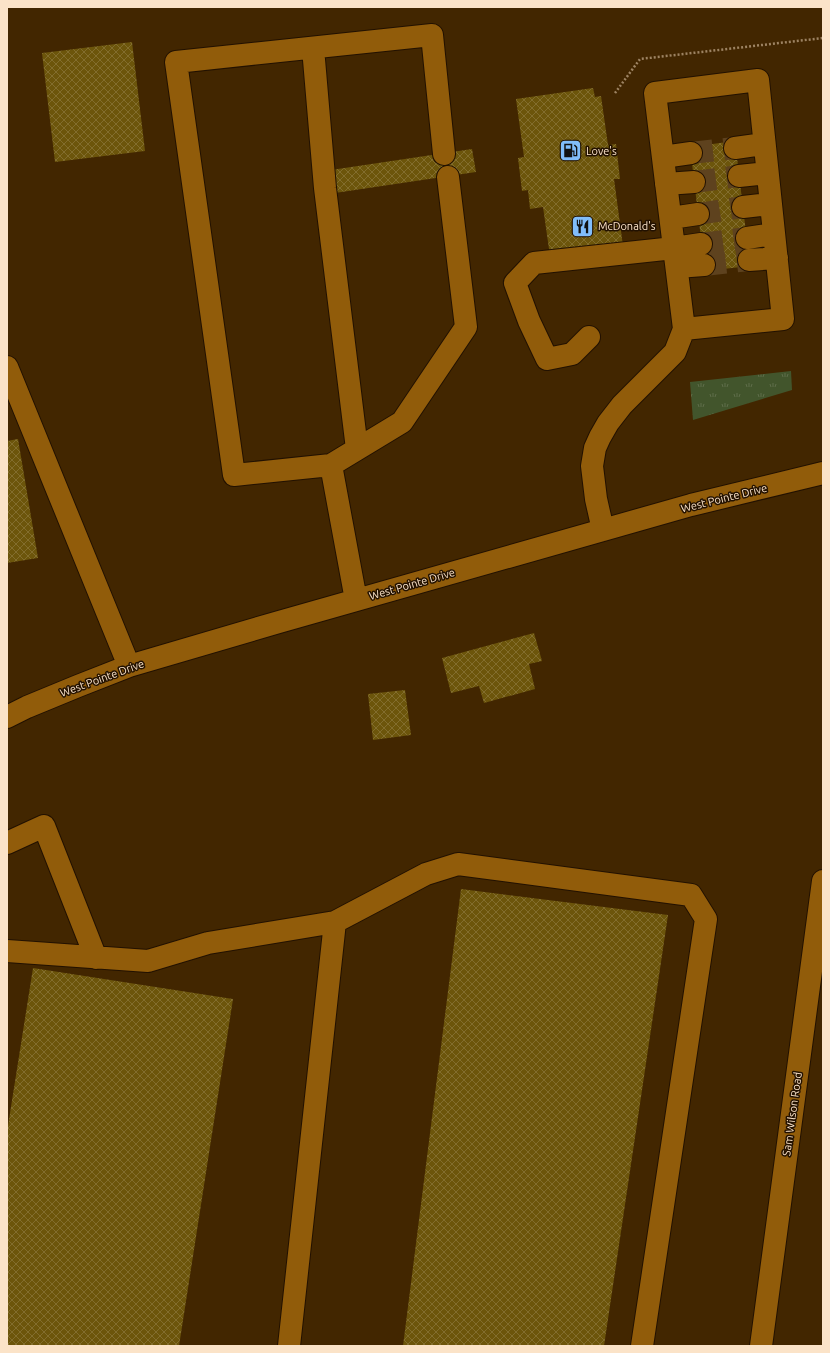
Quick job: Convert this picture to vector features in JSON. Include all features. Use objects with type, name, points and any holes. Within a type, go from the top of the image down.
[{"type":"street","points":[[444,154],[432,35],[176,62],[234,475],[331,465],[402,422],[466,327],[448,176]]},
{"type":"street","points":[[313,48],[324,188],[357,449]]},
{"type":"street","points":[[603,530],[596,499],[592,466],[595,448],[608,423],[622,405],[675,352],[684,329],[655,93],[758,80],[783,319],[684,329]]},
{"type":"street","points":[[735,148],[764,144]]},
{"type":"street","points":[[663,157],[691,153]]},
{"type":"street","points":[[739,176],[767,173]]},
{"type":"street","points":[[666,184],[694,182]]},
{"type":"street","points":[[743,207],[770,204]]},
{"type":"street","points":[[671,218],[698,214]]},
{"type":"street","points":[[747,238],[774,234]]},
{"type":"street","points":[[590,337],[572,354],[547,359],[529,321],[515,283],[534,263],[676,258],[703,254]]},
{"type":"street","points":[[750,260],[777,258]]},
{"type":"street","points":[[7,367],[130,666]]},
{"type":"street","points":[[331,465],[356,600]]},
{"type":"street","name":"West Pointe Drive","points":[[7,717],[27,707],[130,666],[691,505],[823,473]]},
{"type":"street","points":[[7,843],[44,826],[96,958]]},
{"type":"street","points":[[7,951],[148,961],[208,943],[336,922],[426,874],[458,864],[691,895],[706,919],[642,1346]]},
{"type":"street","name":"Sam Wilson Road","points":[[761,1346],[823,881]]},
{"type":"street","points":[[289,1346],[336,922]]},
{"type":"path","points":[[616,93],[640,59],[823,38]]},
{"type":"green space","points":[[791,371],[792,390],[693,420],[690,382]]},
{"type":"building","points":[[132,42],[145,151],[55,162],[42,53]]},
{"type":"building","name":"Love's","points":[[593,88],[595,97],[601,96],[608,145],[616,144],[620,179],[614,179],[623,246],[550,256],[543,207],[530,209],[528,190],[522,191],[518,158],[524,157],[516,99]]},
{"type":"building","points":[[735,141],[750,266],[705,271],[690,147]]},
{"type":"building","points":[[472,149],[476,172],[335,193],[331,170]]},
{"type":"building","points":[[18,439],[38,558],[7,563],[7,441]]},
{"type":"building","points":[[534,633],[542,661],[529,664],[535,689],[484,703],[479,686],[451,693],[442,658]]},
{"type":"building","points":[[405,690],[411,735],[373,740],[368,694]]},
{"type":"building","points":[[461,889],[668,915],[604,1346],[403,1346]]},
{"type":"building","points":[[33,968],[233,999],[179,1346],[7,1346],[7,1132]]},
{"type":"tunnel","points":[[691,153],[735,148]]},
{"type":"tunnel","points":[[694,182],[739,176]]},
{"type":"tunnel","points":[[698,214],[743,207]]},
{"type":"tunnel","points":[[701,244],[747,238]]},
{"type":"tunnel","points":[[704,265],[749,260]]},
{"type":"place","name":"Love's","points":[[570,151]]},
{"type":"place","name":"McDonald's","points":[[583,226]]}]
